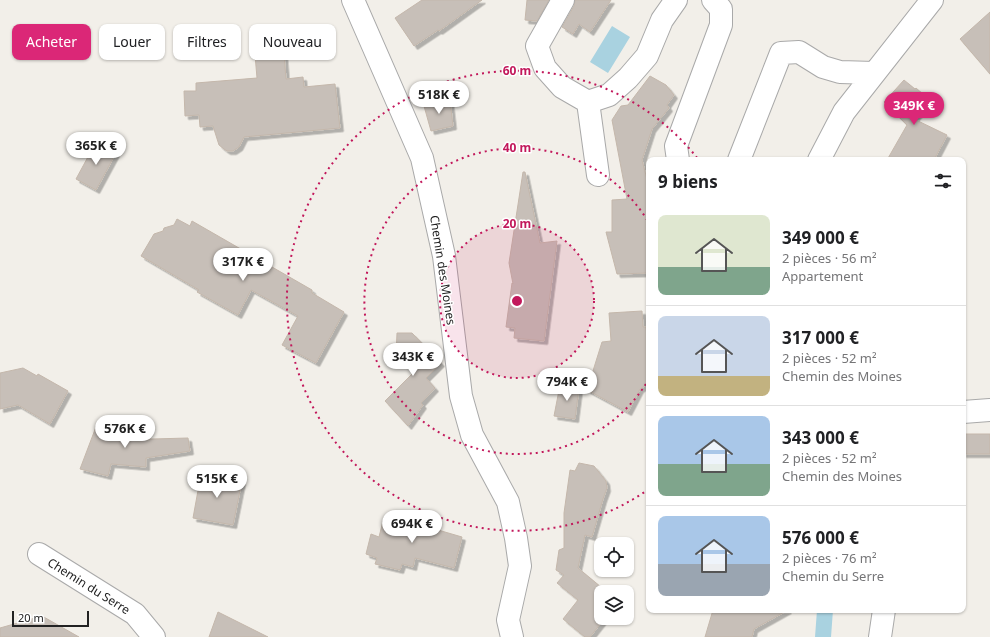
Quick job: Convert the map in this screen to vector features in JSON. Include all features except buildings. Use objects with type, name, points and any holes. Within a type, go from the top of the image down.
[{"type":"street","name":"Chemin des Moines","points":[[352,0],[422,158],[444,256],[461,396],[472,435],[508,502],[516,538],[520,566],[508,620],[512,637]]},
{"type":"street","points":[[563,0],[537,46],[545,68],[562,87],[588,102],[609,95],[628,78],[647,56],[662,20],[676,0]]},
{"type":"street","points":[[678,157],[676,146],[721,25],[721,9],[713,0]]},
{"type":"street","points":[[821,157],[844,112],[932,0]]},
{"type":"street","points":[[740,157],[781,53],[800,52],[823,67],[840,72],[874,73]]},
{"type":"street","points":[[588,102],[598,175]]},
{"type":"street","points":[[966,412],[990,410]]},
{"type":"street","name":"Chemin du Serre","points":[[39,554],[135,614],[154,637]]},
{"type":"street","points":[[880,637],[884,613]]},
{"type":"water","points":[[612,26],[630,37],[608,73],[590,62]]},
{"type":"water","points":[[817,613],[833,613],[831,637],[815,637]]}]
